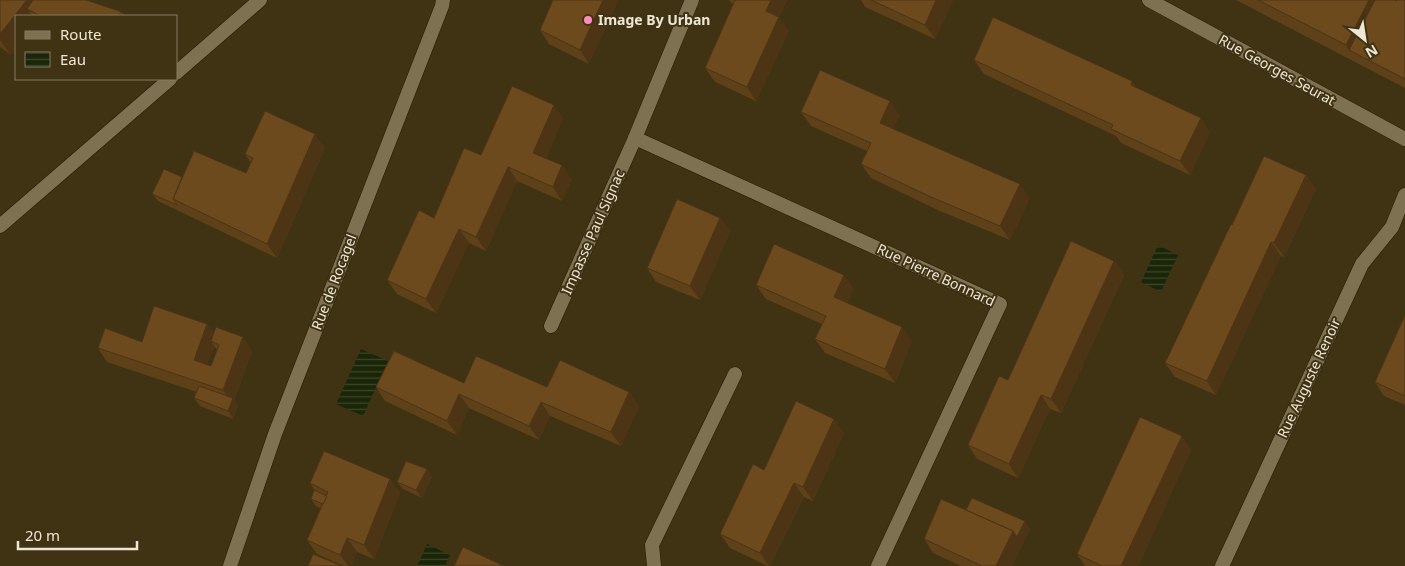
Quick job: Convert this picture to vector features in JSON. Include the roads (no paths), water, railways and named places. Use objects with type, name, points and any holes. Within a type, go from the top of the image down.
[{"type":"street","points":[[178,71],[260,0]]},
{"type":"street","name":"Rue de Rocagel","points":[[230,566],[275,434],[443,0]]},
{"type":"street","name":"Impasse Paul Signac","points":[[551,326],[635,138],[692,0]]},
{"type":"street","name":"Rue Georges Seurat","points":[[1149,0],[1405,139]]},
{"type":"street","points":[[0,226],[169,80]]},
{"type":"street","name":"Rue Pierre Bonnard","points":[[635,138],[1000,304],[878,566]]},
{"type":"street","name":"Rue Auguste Renoir","points":[[1222,566],[1362,264],[1392,227],[1405,195]]},
{"type":"street","points":[[654,566],[652,545],[734,374]]},
{"type":"water","points":[[1158,245],[1178,255],[1161,292],[1141,282]]},
{"type":"water","points":[[361,349],[388,361],[363,416],[336,404]]},
{"type":"water","points":[[427,544],[450,555],[445,566],[417,566]]},
{"type":"place","name":"Image By Urban","points":[[588,20]]}]
